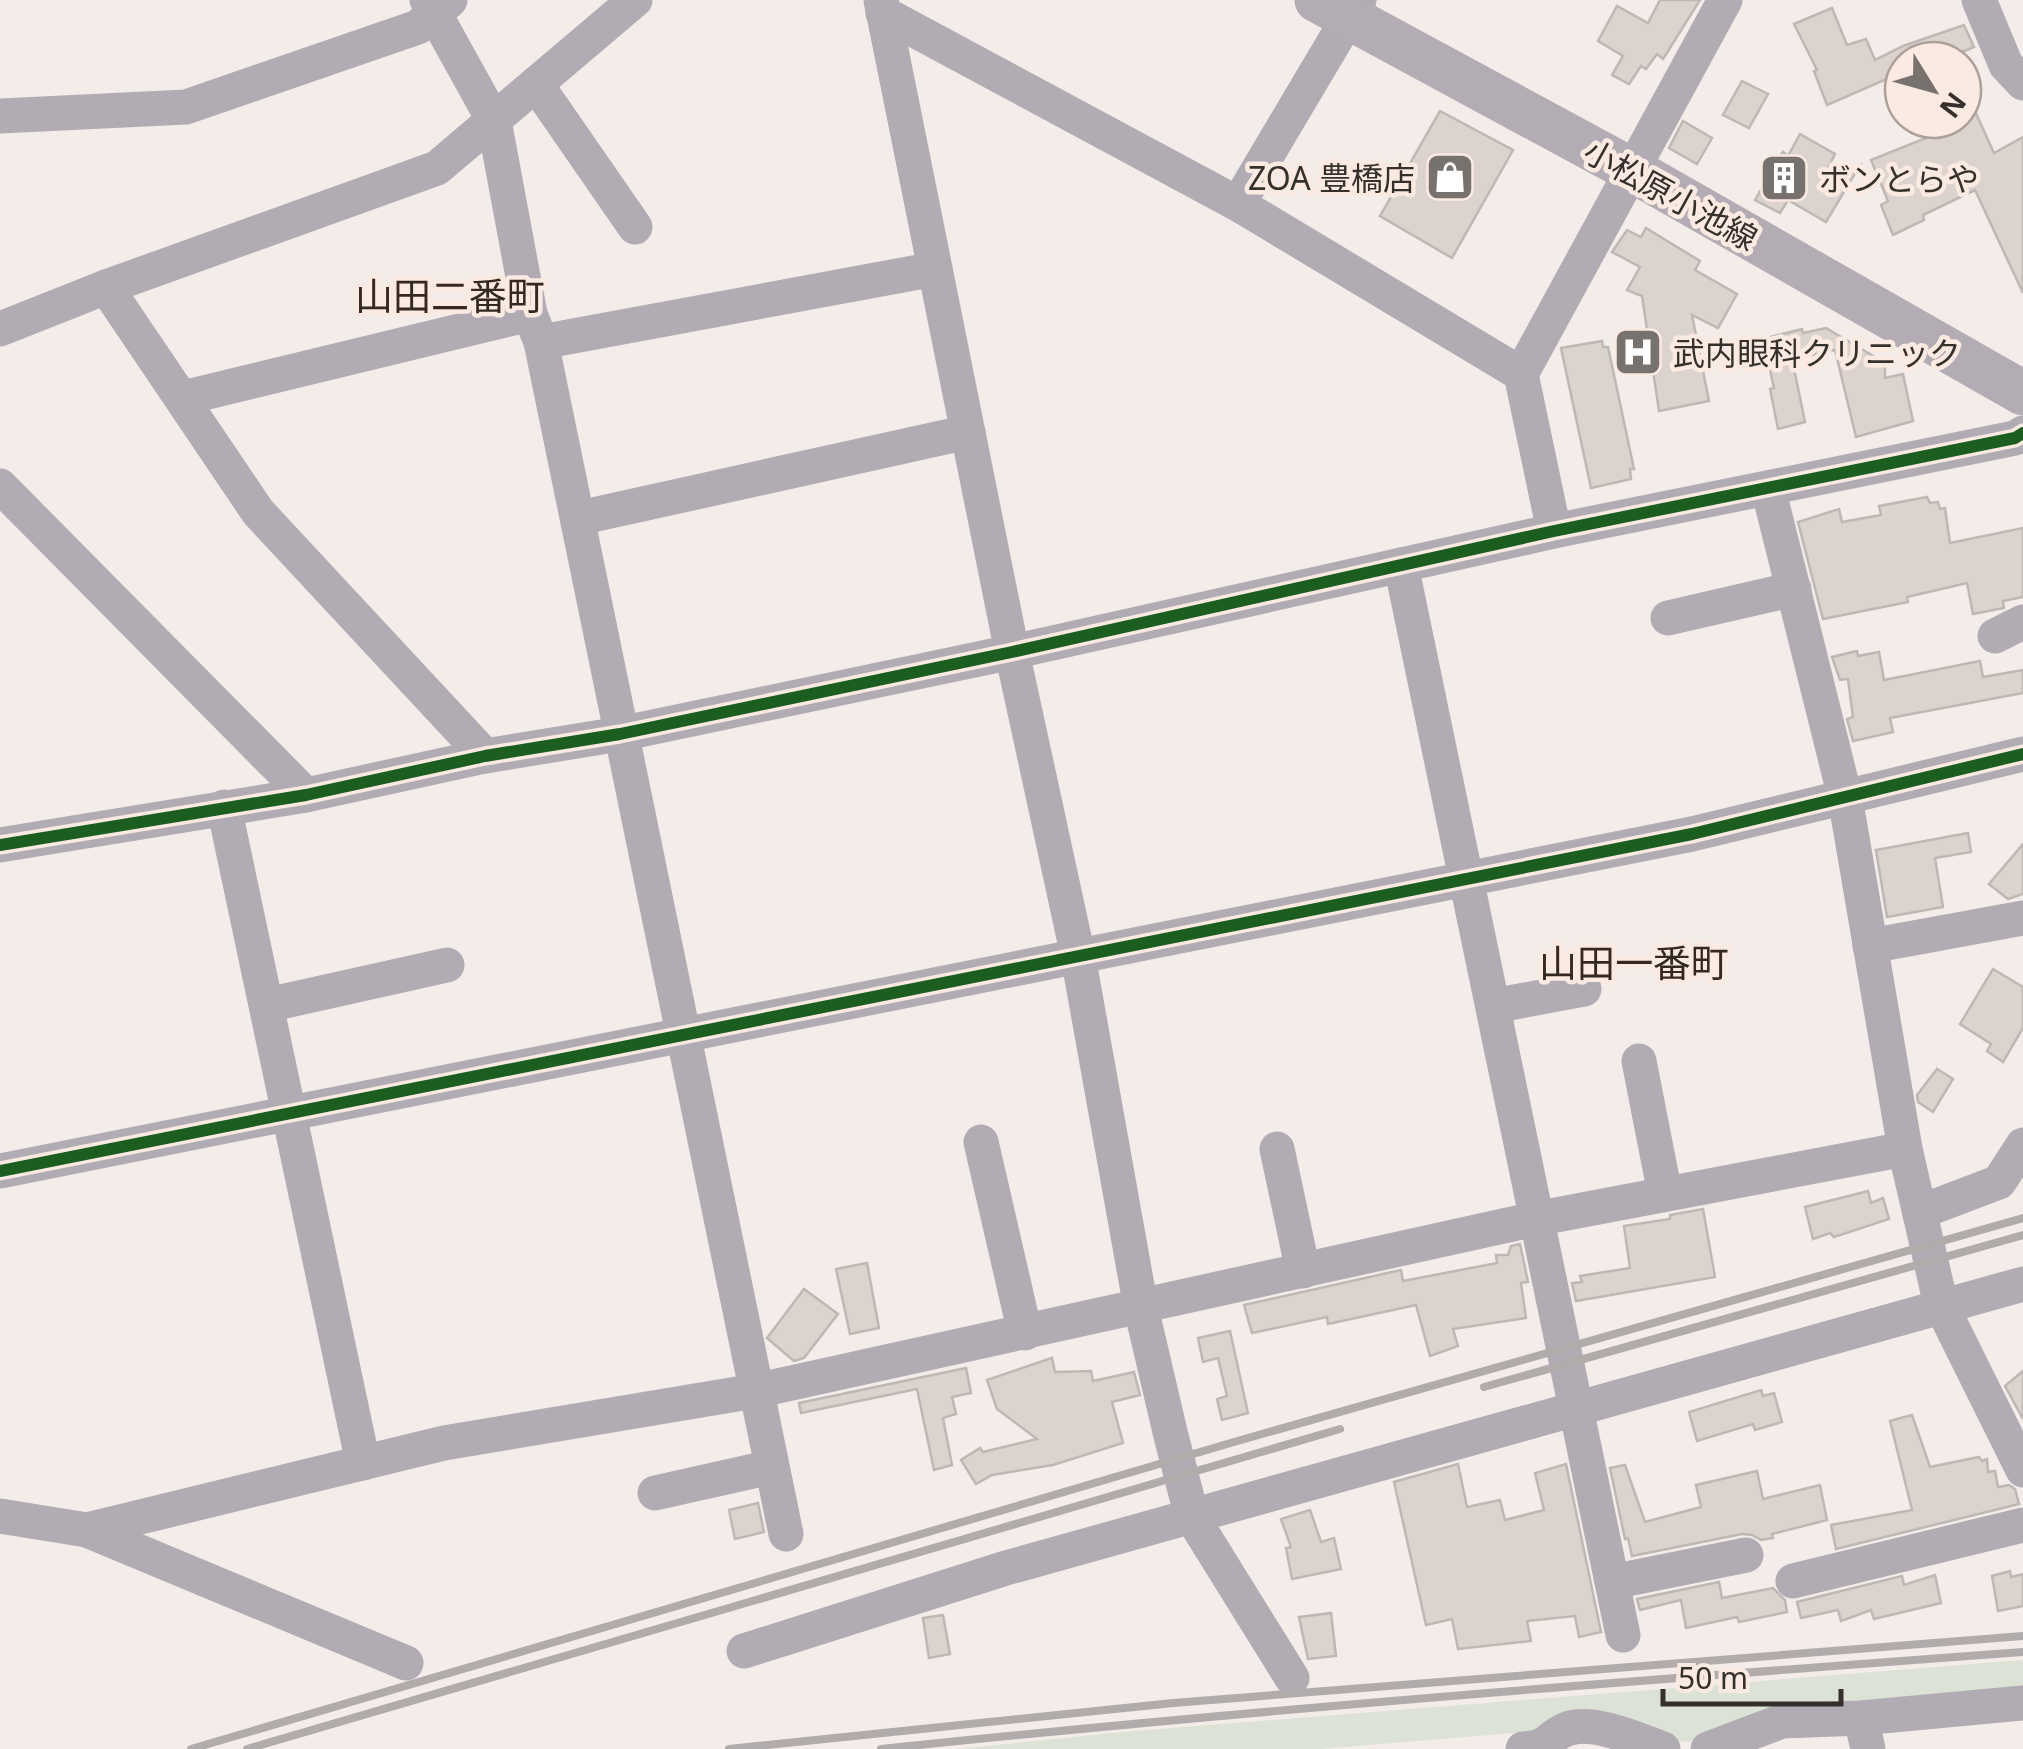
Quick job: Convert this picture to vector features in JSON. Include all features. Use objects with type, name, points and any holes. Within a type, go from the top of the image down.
[{"type":"main road","name":"小松原小池線","points":[[1342,6],[2023,393]]},
{"type":"street","points":[[0,329],[437,168],[635,0]]},
{"type":"street","points":[[1554,530],[1521,374],[1725,0]]},
{"type":"street","points":[[1980,0],[2006,65],[2023,83]]},
{"type":"street","points":[[0,116],[186,107],[418,26],[437,4],[494,121],[786,1534]]},
{"type":"street","points":[[1238,204],[1342,6]]},
{"type":"street","points":[[882,7],[1238,204],[1521,374]]},
{"type":"street","points":[[882,7],[1012,652],[1078,956],[1141,1308],[1192,1518],[1292,1678]]},
{"type":"street","points":[[536,84],[635,227]]},
{"type":"street","points":[[183,398],[536,328],[935,270]]},
{"type":"street","points":[[106,287],[258,512],[485,756]]},
{"type":"street","points":[[578,518],[968,432]]},
{"type":"street","points":[[0,845],[306,795],[485,756],[620,734],[1012,652],[1554,530],[2020,441]]},
{"type":"street","points":[[0,486],[306,795]]},
{"type":"street","points":[[1768,488],[1845,797],[1905,1149],[1940,1305],[2023,1470]]},
{"type":"street","points":[[1401,565],[1623,1635]]},
{"type":"street","points":[[1668,618],[1794,590]]},
{"type":"street","points":[[0,1171],[1692,834],[2023,754]]},
{"type":"street","points":[[224,807],[364,1463]]},
{"type":"street","points":[[1870,946],[2023,918]]},
{"type":"street","points":[[267,1004],[447,965]]},
{"type":"street","points":[[1493,1006],[1584,989]]},
{"type":"street","points":[[1639,1061],[1666,1194]]},
{"type":"street","points":[[981,1142],[1025,1333]]},
{"type":"street","points":[[1920,1212],[1999,1182],[2023,1145]]},
{"type":"street","points":[[1277,1149],[1303,1271]]},
{"type":"street","points":[[86,1530],[444,1443],[755,1391],[1536,1219],[1905,1149]]},
{"type":"street","points":[[744,1651],[1006,1568],[2023,1284]]},
{"type":"street","points":[[655,1492],[771,1467]]},
{"type":"street","points":[[0,1516],[86,1530],[406,1662]]},
{"type":"street","points":[[1793,1581],[2023,1525]]},
{"type":"street","points":[[1612,1582],[1746,1556]]},
{"type":"street","points":[[1711,1749],[1782,1721],[1865,1734],[2023,1703]]},
{"type":"street","points":[[1524,1749],[1543,1749],[1567,1729],[1592,1728],[1663,1749]]},
{"type":"shaded area","points":[[2023,1660],[2023,1692],[1705,1741],[1538,1731],[1321,1749],[959,1749],[1122,1732]]},
{"type":"building","points":[[1660,0],[1700,0],[1663,59],[1657,54],[1646,69],[1641,66],[1629,84],[1612,75],[1623,56],[1598,41],[1617,6],[1648,23]]},
{"type":"building","points":[[1832,8],[1847,45],[1866,39],[1875,60],[1883,56],[1883,81],[1827,105],[1814,71],[1817,70],[1794,24]]},
{"type":"building","points":[[1964,25],[1971,40],[1920,40]]},
{"type":"building","points":[[1742,81],[1768,94],[1749,128],[1723,115]]},
{"type":"building","name":"ZOA 豊橋店","points":[[1440,111],[1513,150],[1452,258],[1380,216]]},
{"type":"building","points":[[1683,121],[1712,138],[1697,164],[1669,148]]},
{"type":"building","points":[[1983,129],[1994,153],[2023,137],[2023,293],[1975,190],[1923,215],[1924,220],[1893,235],[1881,205],[1888,201],[1871,160],[1921,140],[1983,140]]},
{"type":"building","points":[[1800,134],[1835,154],[1822,180],[1860,165],[1826,222],[1788,200],[1780,213],[1755,200],[1783,152],[1788,156]]},
{"type":"building","points":[[1646,228],[1700,261],[1695,270],[1737,294],[1718,328],[1692,315],[1709,401],[1659,411],[1642,296],[1627,290],[1640,267],[1612,252],[1627,230],[1641,237]]},
{"type":"building","points":[[1826,328],[1885,363],[1885,378],[1903,374],[1913,421],[1856,437],[1835,350],[1792,359],[1805,422],[1778,429],[1763,339],[1802,329],[1803,333]]},
{"type":"building","points":[[1602,341],[1603,347],[1608,347],[1634,469],[1630,469],[1631,479],[1591,488],[1561,348]]},
{"type":"building","points":[[1927,497],[1930,503],[1938,502],[1940,509],[1945,508],[1950,543],[2023,528],[2023,597],[2003,601],[2004,608],[1973,614],[1967,583],[1907,597],[1908,602],[1823,619],[1798,522],[1839,509],[1842,522],[1881,515],[1879,506]]},
{"type":"building","points":[[1857,651],[1858,656],[1879,652],[1884,680],[1980,661],[1983,677],[2023,670],[2023,693],[1890,718],[1893,732],[1853,741],[1847,719],[1853,717],[1848,679],[1840,680],[1832,657]]},
{"type":"building","points":[[1968,833],[1971,852],[1935,858],[1943,907],[1887,917],[1876,850]]},
{"type":"building","points":[[2023,844],[2023,894],[2008,899],[1989,884]]},
{"type":"building","points":[[1993,969],[2023,987],[2023,1028],[2003,1062],[1987,1051],[1991,1044],[1960,1024]]},
{"type":"building","points":[[1937,1069],[1953,1079],[1933,1112],[1918,1102],[1917,1095]]},
{"type":"building","points":[[1868,1191],[1871,1203],[1883,1198],[1889,1219],[1834,1237],[1830,1233],[1813,1239],[1805,1207]]},
{"type":"building","points":[[1703,1209],[1715,1277],[1576,1301],[1572,1283],[1582,1282],[1580,1276],[1630,1268],[1624,1226]]},
{"type":"building","points":[[1520,1244],[1528,1282],[1521,1283],[1526,1318],[1453,1329],[1458,1346],[1430,1356],[1416,1305],[1328,1324],[1327,1317],[1252,1333],[1244,1305],[1401,1270],[1403,1281],[1497,1263],[1496,1255],[1508,1255],[1511,1246]]},
{"type":"building","points":[[867,1263],[879,1328],[850,1334],[836,1269]]},
{"type":"building","points":[[804,1289],[838,1314],[804,1358],[794,1361],[767,1338]]},
{"type":"building","points":[[1230,1331],[1248,1413],[1222,1420],[1217,1399],[1227,1396],[1218,1358],[1203,1362],[1198,1338]]},
{"type":"building","points":[[1052,1358],[1055,1372],[1091,1371],[1093,1381],[1134,1372],[1140,1395],[1112,1402],[1123,1443],[1053,1465],[992,1475],[976,1484],[961,1460],[980,1448],[983,1452],[1037,1439],[997,1409],[987,1380]]},
{"type":"building","points":[[966,1368],[971,1393],[952,1397],[956,1414],[943,1418],[952,1465],[934,1470],[917,1389],[801,1413],[799,1403]]},
{"type":"building","points":[[2023,1371],[2023,1419],[2005,1386]]},
{"type":"building","points":[[1761,1390],[1763,1396],[1774,1393],[1782,1422],[1755,1430],[1753,1424],[1697,1441],[1689,1412]]},
{"type":"building","points":[[1912,1415],[1930,1467],[1979,1457],[1982,1461],[1987,1459],[1988,1472],[1995,1471],[1998,1487],[2009,1485],[2015,1489],[2019,1504],[1836,1549],[1831,1525],[1912,1510],[1890,1421]]},
{"type":"building","points":[[1458,1464],[1467,1507],[1500,1500],[1505,1520],[1544,1510],[1535,1473],[1566,1464],[1601,1632],[1579,1637],[1575,1616],[1527,1621],[1531,1641],[1458,1649],[1452,1619],[1426,1625],[1394,1482]]},
{"type":"building","points":[[1625,1465],[1645,1522],[1701,1507],[1696,1485],[1757,1471],[1763,1499],[1820,1485],[1827,1520],[1772,1534],[1773,1538],[1761,1540],[1742,1534],[1632,1556],[1610,1468]]},
{"type":"building","points":[[758,1503],[764,1532],[735,1539],[729,1510]]},
{"type":"building","points":[[1310,1510],[1321,1542],[1334,1538],[1341,1569],[1292,1579],[1286,1548],[1291,1547],[1281,1519]]},
{"type":"building","points":[[2010,1571],[2011,1577],[2023,1574],[2023,1606],[1998,1611],[1992,1576]]},
{"type":"building","points":[[1935,1575],[1941,1603],[1874,1619],[1871,1610],[1841,1621],[1838,1610],[1801,1618],[1797,1602],[1902,1576],[1904,1585]]},
{"type":"building","points":[[1719,1582],[1722,1598],[1773,1588],[1785,1600],[1787,1612],[1686,1628],[1681,1600],[1640,1610],[1637,1599]]},
{"type":"building","points":[[1331,1613],[1336,1656],[1308,1659],[1299,1617]]},
{"type":"building","points":[[943,1615],[950,1654],[929,1658],[923,1618]]},
{"type":"railway","points":[[191,1749],[1234,1442],[2023,1218]]},
{"type":"railway","points":[[1484,1387],[2023,1235]]},
{"type":"railway","points":[[247,1749],[1340,1429]]},
{"type":"railway","points":[[729,1749],[1173,1703],[2023,1636]]},
{"type":"railway","points":[[881,1749],[1309,1708],[2023,1652]]},
{"type":"cycle path","points":[[0,845],[306,795],[485,756],[620,734],[1012,652],[1554,531],[2015,438],[2023,433]]},
{"type":"cycle path","points":[[0,1171],[1692,834],[2023,754]]},
{"type":"place","name":"ZOA 豊橋店","points":[[1450,177]]},
{"type":"place","name":"ボンとらや","points":[[1784,178]]},
{"type":"place","name":"武内眼科クリニック","points":[[1638,352]]},
{"type":"district","name":"山田二番町","points":[[450,295]]},
{"type":"district","name":"山田一番町","points":[[1634,962]]}]
